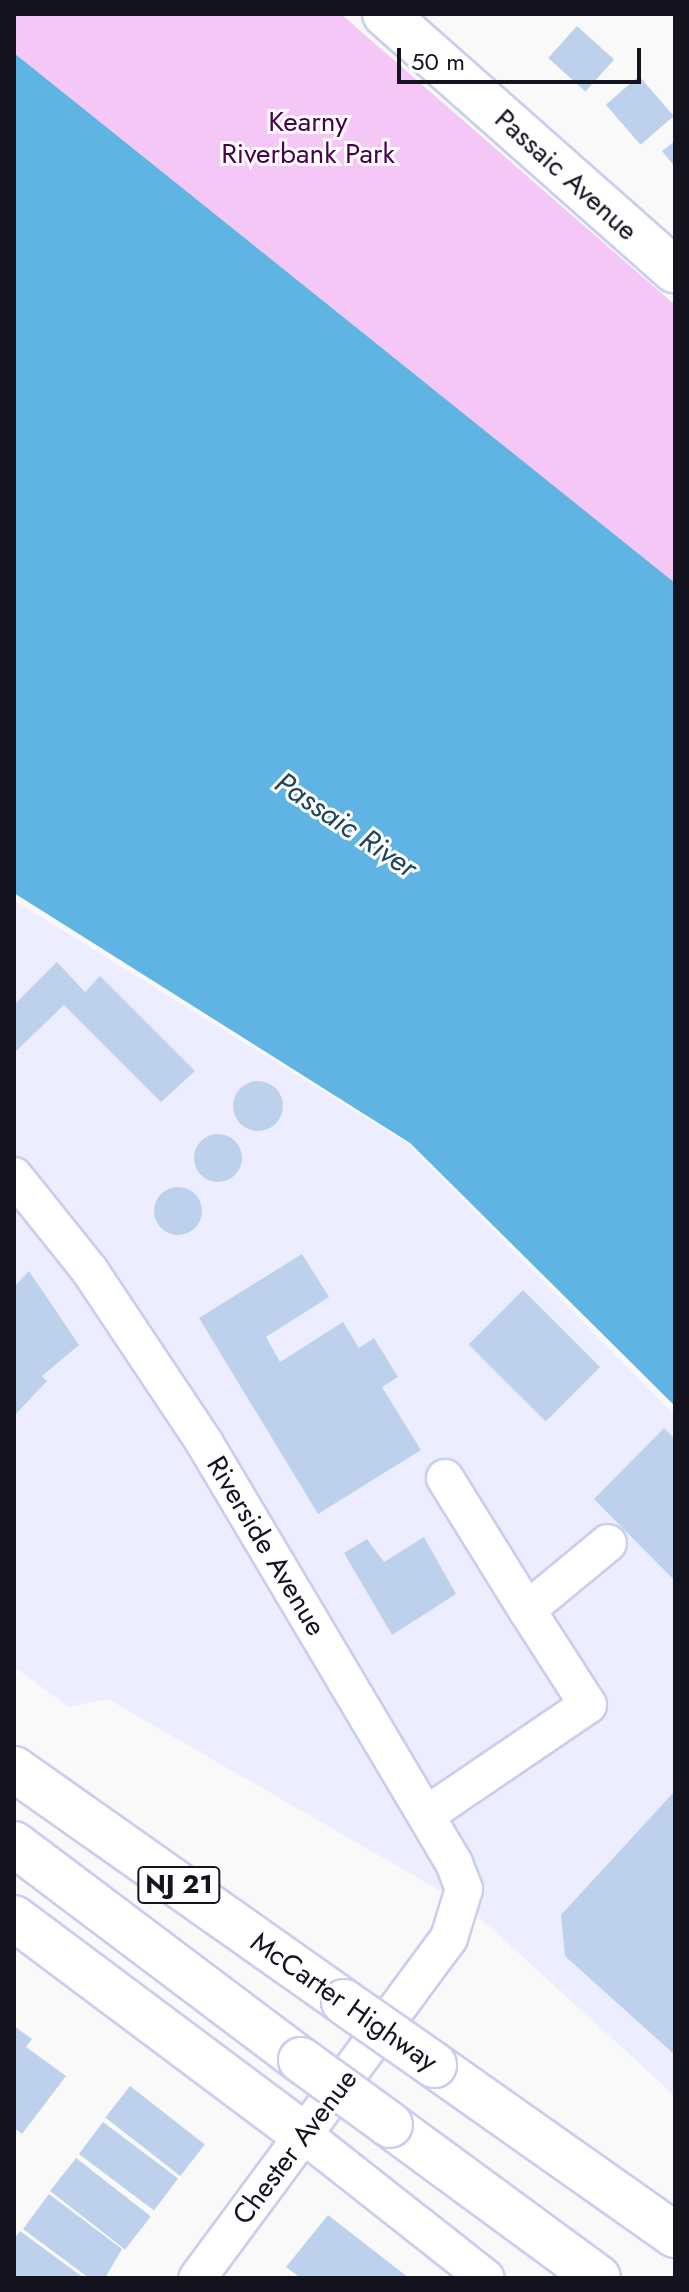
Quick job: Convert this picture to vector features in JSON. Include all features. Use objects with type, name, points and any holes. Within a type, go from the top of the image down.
[{"type":"main road","name":"Passaic Avenue","points":[[385,14],[675,271]]},
{"type":"main road","name":"McCarter Highway","points":[[14,1769],[675,2235]]},
{"type":"main road","name":"NJ 21","points":[[14,1844],[598,2278]]},
{"type":"main road","points":[[14,1918],[304,2135]]},
{"type":"street","name":"Riverside Avenue","points":[[14,1176],[90,1271],[196,1429],[426,1815],[464,1889],[449,1938]]},
{"type":"street","points":[[426,1815],[588,1705],[445,1478]]},
{"type":"street","points":[[527,1610],[608,1543]]},
{"type":"street","name":"Chester Avenue","points":[[197,2278],[449,1938]]},
{"type":"street","points":[[304,2135],[486,2278]]},
{"type":"shaded area","points":[[14,900],[408,1144],[675,1415],[675,2096],[468,1907],[108,1699],[69,1707],[14,1667]]},
{"type":"green space","name":"Kearny Riverbank Park","points":[[14,14],[341,14],[675,305],[675,583],[14,53]]},
{"type":"water","name":"Passaic River","points":[[14,53],[675,583],[675,1406],[410,1143],[14,893]]},
{"type":"building","points":[[577,26],[614,59],[585,91],[548,58]]},
{"type":"building","points":[[639,76],[674,116],[641,145],[606,105]]},
{"type":"building","points":[[675,141],[675,167],[662,151]]},
{"type":"building","points":[[57,962],[85,992],[100,976],[195,1071],[161,1102],[64,1005],[14,1053],[14,1005]]},
{"type":"building","points":[[258,1081],[276,1088],[283,1106],[276,1124],[258,1131],[240,1124],[233,1106],[240,1088]]},
{"type":"building","points":[[218,1134],[235,1141],[242,1158],[235,1175],[218,1182],[201,1175],[194,1158],[201,1141]]},
{"type":"building","points":[[178,1187],[187,1188],[195,1194],[201,1202],[201,1220],[195,1228],[187,1234],[178,1235],[169,1234],[161,1228],[155,1220],[154,1211],[155,1202],[161,1194],[169,1188]]},
{"type":"building","points":[[302,1254],[329,1297],[266,1337],[280,1362],[343,1322],[359,1348],[374,1338],[398,1377],[382,1387],[421,1450],[318,1514],[199,1318]]},
{"type":"building","points":[[29,1271],[79,1345],[42,1376],[47,1381],[14,1416],[14,1287]]},
{"type":"building","points":[[523,1290],[600,1367],[546,1422],[469,1344]]},
{"type":"building","points":[[664,1428],[675,1439],[675,1581],[594,1499]]},
{"type":"building","points":[[424,1537],[456,1594],[392,1635],[344,1553],[367,1539],[384,1562]]},
{"type":"building","points":[[673,1793],[675,2055],[565,1956],[561,1915]]},
{"type":"building","points":[[14,2026],[32,2039],[26,2047],[66,2076],[22,2134],[14,2128]]},
{"type":"building","points":[[130,2086],[205,2144],[180,2176],[105,2118]]},
{"type":"building","points":[[103,2122],[178,2179],[154,2211],[79,2154]]},
{"type":"building","points":[[76,2158],[151,2216],[125,2250],[50,2191]]},
{"type":"building","points":[[49,2194],[122,2249],[105,2278],[89,2278],[23,2229]]},
{"type":"building","points":[[328,2215],[409,2278],[301,2278],[286,2267]]},
{"type":"building","points":[[20,2231],[84,2278],[14,2278],[14,2239]]}]
